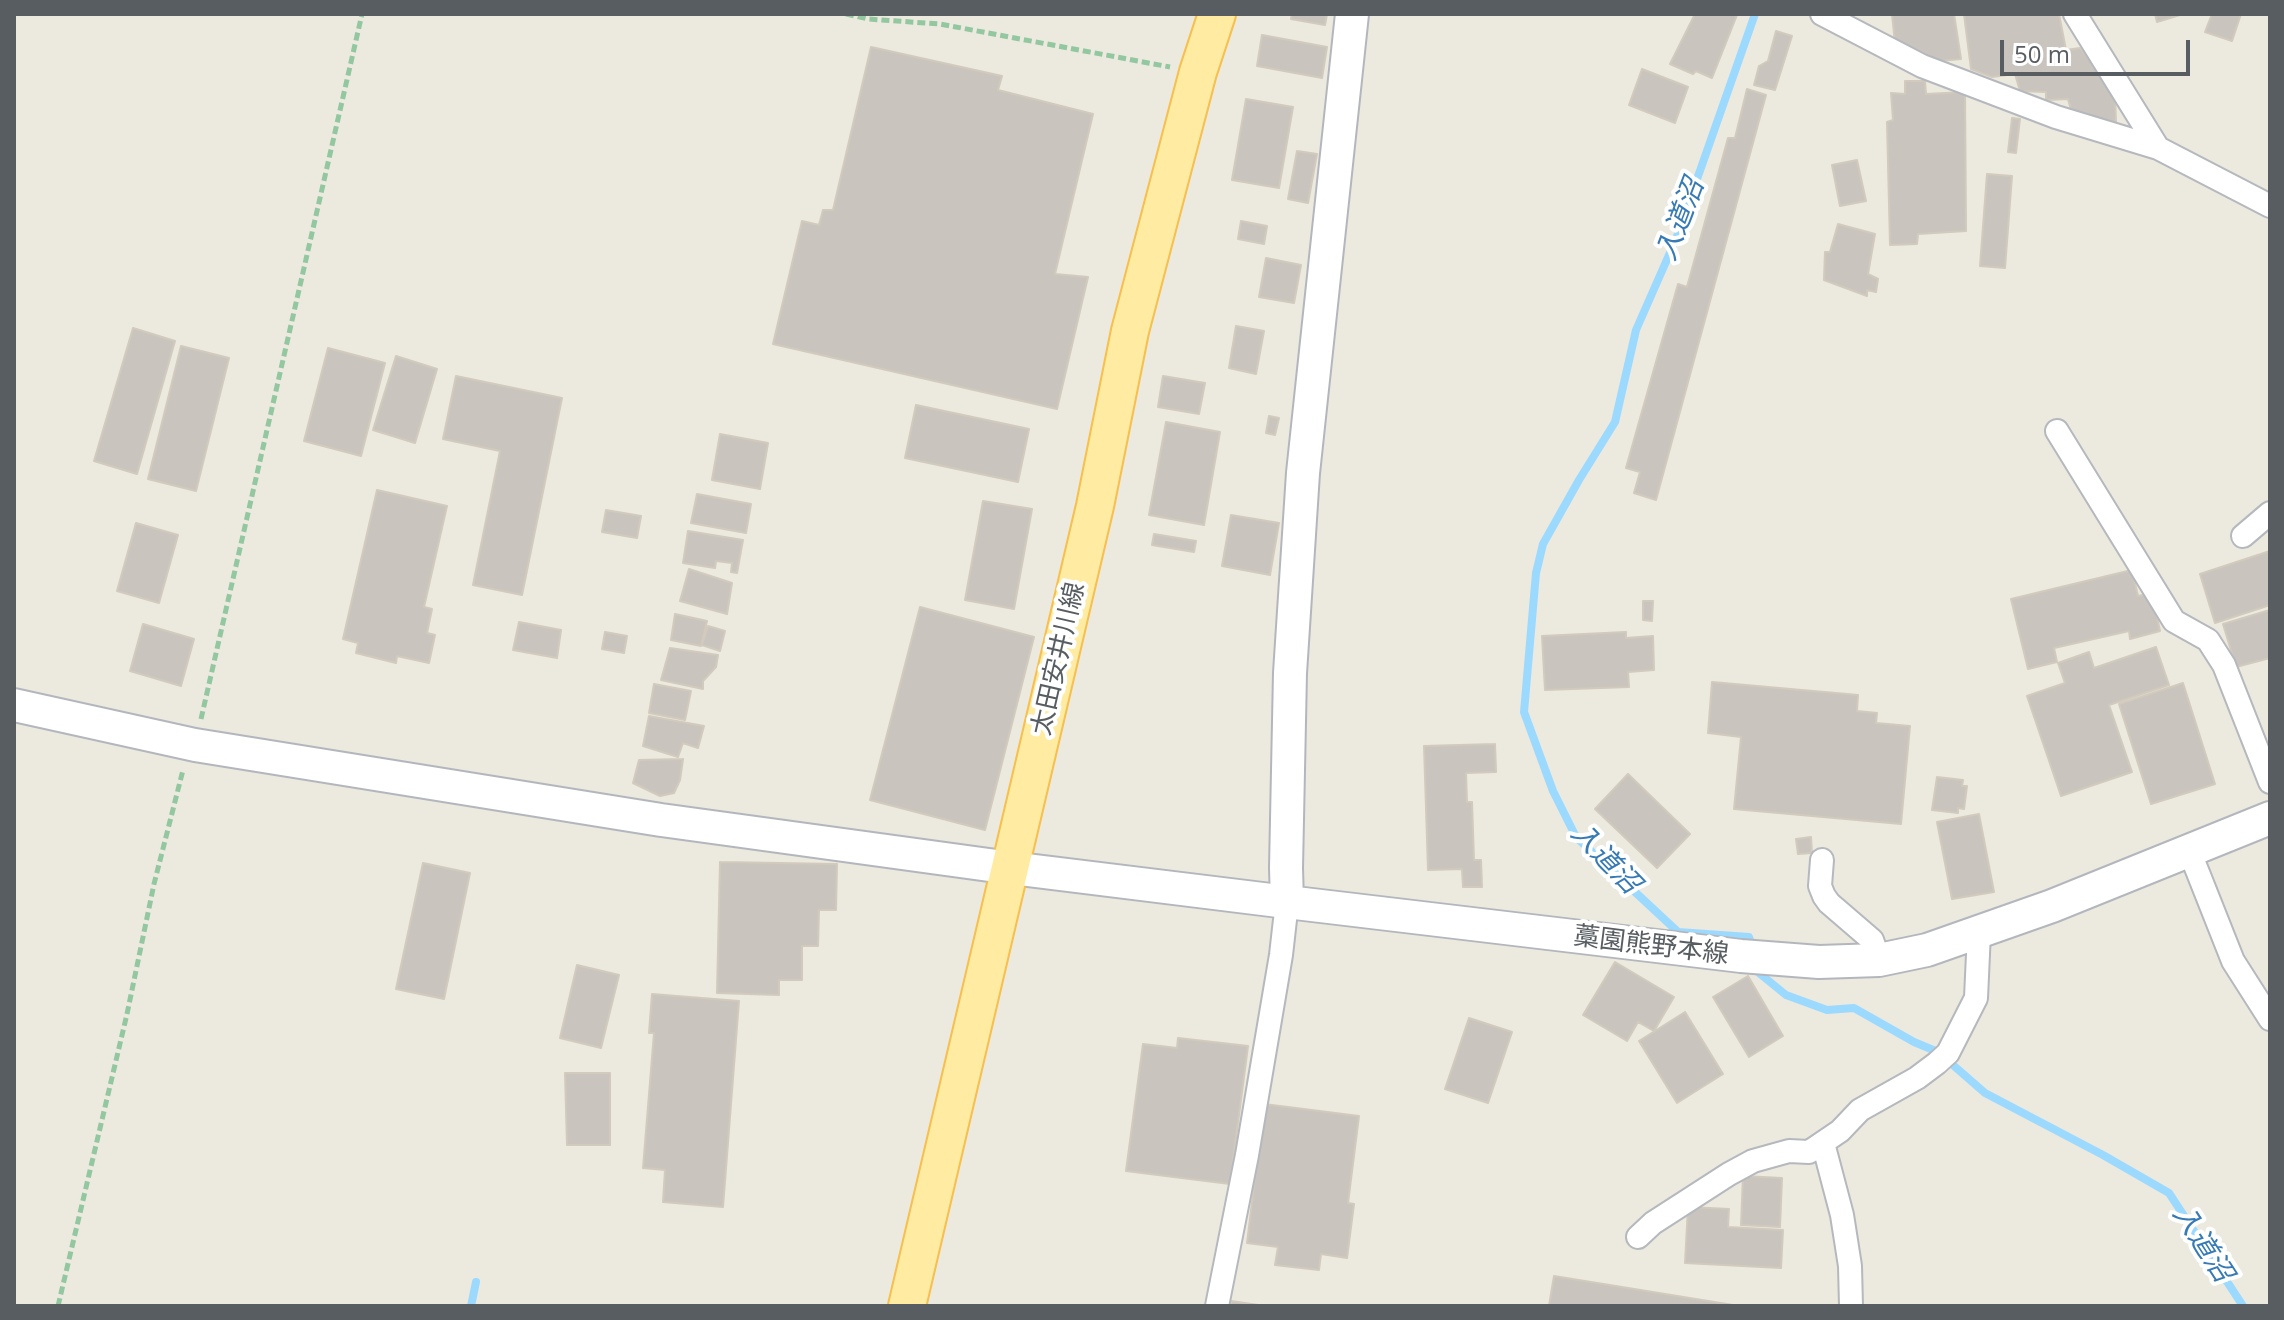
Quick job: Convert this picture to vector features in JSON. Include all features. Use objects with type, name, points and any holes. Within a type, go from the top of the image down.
[{"type":"main road","name":"太田安井川線","points":[[907,1306],[1095,506],[1130,331],[1198,72],[1217,14]]},
{"type":"street","points":[[1217,1306],[1247,1155],[1287,902],[1290,673],[1303,473],[1352,14]]},
{"type":"street","points":[[1822,14],[1922,66],[2056,117],[2158,148],[2270,206]]},
{"type":"street","points":[[2075,14],[2158,148]]},
{"type":"street","points":[[2057,431],[2174,621],[2208,640],[2224,665],[2270,782]]},
{"type":"street","points":[[2243,536],[2270,513]]},
{"type":"street","name":"藁園熊野本線","points":[[14,705],[195,745],[590,809],[1011,868],[1753,958],[1819,962],[1879,960],[1927,950],[2052,906],[2270,818]]},
{"type":"street","points":[[2189,850],[2233,961],[2270,1019]]},
{"type":"street","points":[[1822,860],[1820,886],[1824,896],[1872,940],[1879,960]]},
{"type":"street","points":[[1638,1237],[1653,1223],[1753,1161],[1789,1151],[1809,1152],[1840,1131],[1860,1110],[1917,1078],[1942,1058],[1976,998],[1979,932]]},
{"type":"street","points":[[1823,1143],[1842,1215],[1850,1266],[1851,1306]]},
{"type":"path","points":[[58,1306],[180,777],[195,745],[362,14]]},
{"type":"path","points":[[846,14],[868,19],[940,24],[1198,72]]},
{"type":"building","points":[[1292,14],[1327,14],[1325,25],[1291,19]]},
{"type":"building","points":[[1695,14],[1737,15],[1712,78],[1670,64]]},
{"type":"building","points":[[1892,14],[1954,14],[1961,59],[1940,61],[1916,49],[1895,44]]},
{"type":"building","points":[[1964,14],[2059,14],[2066,50],[2080,48],[2115,92],[2116,123],[2071,110],[2068,99],[2046,100],[2046,92],[2020,91],[2015,74],[1992,77],[1971,69]]},
{"type":"building","points":[[2155,14],[2183,14],[2157,22]]},
{"type":"building","points":[[2212,14],[2241,14],[2232,41],[2205,32]]},
{"type":"building","points":[[1776,31],[1792,36],[1775,90],[1754,85],[1759,66],[1768,61]]},
{"type":"building","points":[[1262,35],[1327,47],[1322,78],[1257,66]]},
{"type":"building","points":[[871,47],[1002,76],[998,90],[1093,114],[1055,274],[1088,277],[1057,409],[773,344],[802,221],[819,225],[823,210],[833,210]]},
{"type":"building","points":[[1642,69],[1688,87],[1675,123],[1629,105]]},
{"type":"building","points":[[1905,81],[1925,81],[1926,94],[1965,92],[1966,231],[1918,234],[1917,244],[1890,245],[1887,122],[1893,120],[1891,93],[1905,94]]},
{"type":"building","points":[[1747,89],[1766,95],[1656,500],[1634,493],[1640,472],[1626,468],[1678,284],[1687,287],[1728,138],[1735,138]]},
{"type":"building","points":[[1246,99],[1293,107],[1279,188],[1232,180]]},
{"type":"building","points":[[2012,118],[2020,119],[2016,153],[2008,152]]},
{"type":"building","points":[[1297,151],[1317,154],[1308,203],[1288,199]]},
{"type":"building","points":[[1857,160],[1866,201],[1840,206],[1832,165]]},
{"type":"building","points":[[1987,174],[2012,176],[2005,268],[1980,266]]},
{"type":"building","points":[[1241,221],[1267,226],[1264,244],[1238,239]]},
{"type":"building","points":[[1838,224],[1875,234],[1868,274],[1878,279],[1876,292],[1867,290],[1867,296],[1824,280],[1825,252],[1830,252]]},
{"type":"building","points":[[1266,258],[1301,265],[1294,303],[1259,297]]},
{"type":"building","points":[[1236,326],[1264,331],[1256,374],[1229,368]]},
{"type":"building","points":[[133,328],[175,341],[137,474],[94,461]]},
{"type":"building","points":[[181,346],[229,358],[196,491],[148,479]]},
{"type":"building","points":[[328,348],[385,363],[361,456],[304,441]]},
{"type":"building","points":[[396,356],[437,369],[415,443],[373,430]]},
{"type":"building","points":[[456,376],[562,398],[522,595],[473,585],[500,451],[443,439]]},
{"type":"building","points":[[1163,376],[1205,383],[1199,414],[1158,407]]},
{"type":"building","points":[[916,405],[1029,429],[1018,482],[905,458]]},
{"type":"building","points":[[1269,416],[1279,418],[1275,435],[1266,433]]},
{"type":"building","points":[[1166,422],[1220,432],[1204,525],[1149,515]]},
{"type":"building","points":[[720,434],[768,443],[760,489],[712,480]]},
{"type":"building","points":[[377,490],[447,506],[424,607],[432,609],[427,633],[435,635],[429,663],[397,656],[396,663],[356,653],[358,643],[343,639]]},
{"type":"building","points":[[697,494],[751,504],[746,533],[691,523]]},
{"type":"building","points":[[983,501],[1032,509],[1014,609],[965,600]]},
{"type":"building","points":[[606,510],[641,516],[637,538],[602,532]]},
{"type":"building","points":[[1231,515],[1279,523],[1270,575],[1222,566]]},
{"type":"building","points":[[136,523],[178,535],[159,603],[117,591]]},
{"type":"building","points":[[688,531],[743,540],[737,573],[731,572],[732,563],[716,561],[715,568],[683,563]]},
{"type":"building","points":[[1154,534],[1196,541],[1194,552],[1152,545]]},
{"type":"building","points":[[2270,551],[2270,605],[2215,623],[2200,574]]},
{"type":"building","points":[[689,569],[732,583],[727,614],[680,601]]},
{"type":"building","points":[[2132,570],[2138,596],[2152,593],[2160,631],[2130,639],[2129,631],[2054,648],[2057,662],[2028,669],[2011,599]]},
{"type":"building","points":[[1643,601],[1653,601],[1652,621],[1643,620]]},
{"type":"building","points":[[920,607],[1034,637],[985,830],[870,800]]},
{"type":"building","points":[[2270,610],[2270,658],[2236,667],[2223,624]]},
{"type":"building","points":[[675,614],[707,621],[701,646],[671,640]]},
{"type":"building","points":[[519,622],[561,630],[557,658],[513,650]]},
{"type":"building","points":[[143,624],[194,639],[181,686],[130,671]]},
{"type":"building","points":[[708,626],[725,631],[720,651],[702,645]]},
{"type":"building","points":[[605,632],[627,636],[624,653],[602,649]]},
{"type":"building","points":[[1626,632],[1626,638],[1653,636],[1654,670],[1628,672],[1629,687],[1545,690],[1542,636]]},
{"type":"building","points":[[2156,647],[2169,685],[2109,705],[2132,772],[2061,796],[2027,696],[2065,683],[2058,663],[2089,652],[2094,668]]},
{"type":"building","points":[[670,648],[718,655],[716,667],[703,681],[703,689],[661,680]]},
{"type":"building","points":[[1712,682],[1858,695],[1857,711],[1877,713],[1876,723],[1910,726],[1901,824],[1734,809],[1741,737],[1708,733]]},
{"type":"building","points":[[2183,683],[2215,784],[2151,804],[2119,704]]},
{"type":"building","points":[[654,684],[691,691],[685,720],[649,713]]},
{"type":"building","points":[[649,716],[704,726],[698,748],[683,743],[678,757],[643,746]]},
{"type":"building","points":[[1495,744],[1496,772],[1466,773],[1467,802],[1472,802],[1474,860],[1481,860],[1482,887],[1463,887],[1462,869],[1428,870],[1424,746]]},
{"type":"building","points":[[683,759],[680,780],[674,793],[660,796],[633,783],[639,760]]},
{"type":"building","points":[[1628,774],[1690,834],[1657,868],[1595,809]]},
{"type":"building","points":[[1937,777],[1963,780],[1962,786],[1967,786],[1964,809],[1958,808],[1958,813],[1932,810]]},
{"type":"building","points":[[1979,814],[1994,892],[1952,899],[1937,822]]},
{"type":"building","points":[[1811,837],[1812,853],[1798,854],[1796,839]]},
{"type":"building","points":[[720,862],[837,864],[836,910],[819,910],[818,946],[802,946],[802,980],[779,980],[779,995],[717,993]]},
{"type":"building","points":[[423,863],[470,873],[444,999],[396,989]]},
{"type":"building","points":[[1615,962],[1674,997],[1654,1031],[1638,1022],[1627,1041],[1583,1015]]},
{"type":"building","points":[[577,965],[619,975],[601,1048],[560,1038]]},
{"type":"building","points":[[1748,976],[1783,1036],[1749,1057],[1713,997]]},
{"type":"building","points":[[652,994],[739,1001],[723,1207],[663,1202],[665,1170],[643,1168],[654,1033],[649,1033]]},
{"type":"building","points":[[1685,1012],[1723,1074],[1677,1103],[1639,1041]]},
{"type":"building","points":[[1469,1018],[1512,1032],[1488,1103],[1445,1089]]},
{"type":"building","points":[[1178,1038],[1248,1046],[1230,1184],[1126,1171],[1143,1044],[1177,1048]]},
{"type":"building","points":[[565,1073],[610,1073],[610,1145],[567,1145]]},
{"type":"building","points":[[1264,1104],[1359,1116],[1348,1203],[1354,1204],[1347,1258],[1321,1254],[1319,1270],[1275,1265],[1278,1247],[1247,1243]]},
{"type":"building","points":[[1743,1176],[1782,1178],[1780,1227],[1741,1225]]},
{"type":"building","points":[[1688,1207],[1729,1209],[1728,1227],[1783,1230],[1781,1268],[1685,1263]]},
{"type":"building","points":[[1554,1276],[1739,1306],[1549,1306]]},
{"type":"building","points":[[1231,1301],[1265,1306],[1231,1306]]},
{"type":"waterway","name":"入道沼","points":[[1753,950],[1749,937],[1678,932],[1576,837],[1553,791],[1524,712],[1536,573],[1543,544],[1615,422],[1636,330],[1676,239],[1755,14]]},
{"type":"waterway","name":"入道沼","points":[[1756,963],[1759,973],[1786,995],[1827,1010],[1854,1008],[1938,1052],[1985,1093],[2169,1193],[2243,1306]]},
{"type":"waterway","points":[[471,1306],[476,1282]]}]
